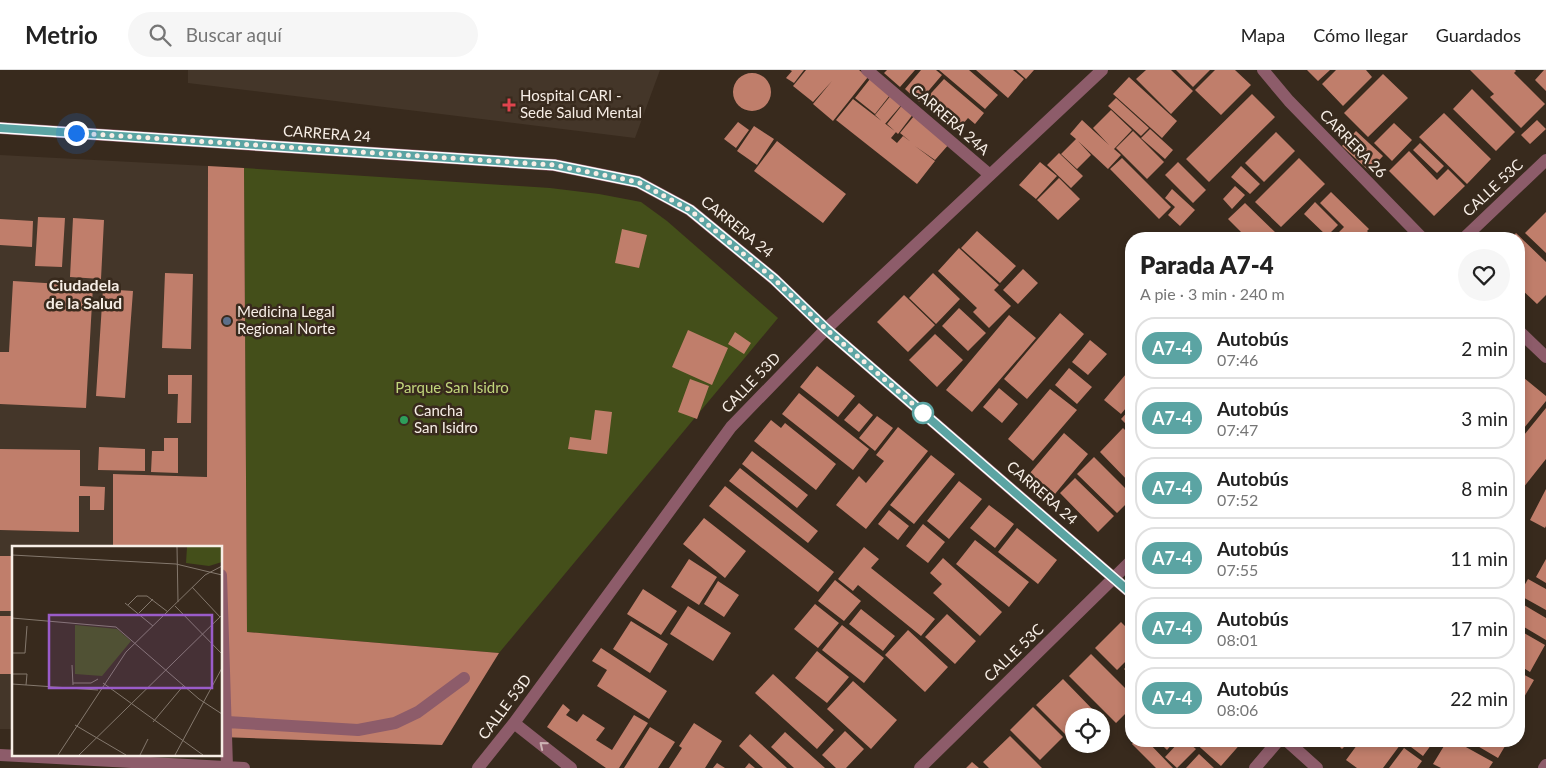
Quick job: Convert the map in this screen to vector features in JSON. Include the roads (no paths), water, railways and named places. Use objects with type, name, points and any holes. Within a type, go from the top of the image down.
[{"type":"street","name":"CARRERA 24A","points":[[867,70],[990,175]]},
{"type":"street","name":"CALLE 53D","points":[[478,768],[514,723],[731,427],[826,329],[1102,70]]},
{"type":"street","name":"CARRERA 26","points":[[1263,70],[1289,101],[1416,232]]},
{"type":"street","name":"CARRERA 24","points":[[0,128],[554,165],[638,182],[690,210],[774,279],[826,329],[1125,586]]},
{"type":"street","name":"CALLE 53C","points":[[1470,232],[1546,160]]},
{"type":"street","points":[[1525,337],[1546,357]]},
{"type":"street","name":"CALLE 53C","points":[[920,768],[1125,567]]},
{"type":"street","points":[[222,600],[227,767]]},
{"type":"street","points":[[227,722],[358,730],[386,725],[395,723],[418,712],[464,678]]},
{"type":"street","points":[[514,723],[571,768]]},
{"type":"street","points":[[1256,768],[1273,747]]},
{"type":"street","points":[[1294,747],[1317,768]]},
{"type":"street","points":[[19,756],[244,768]]},
{"type":"place","name":"Hospital CARI - Sede Salud Mental","points":[[509,105]]},
{"type":"place","name":"Medicina Legal Regional Norte","points":[[227,321]]},
{"type":"place","name":"Cancha San Isidro","points":[[404,420]]},
{"type":"district","name":"Ciudadela de la Salud","points":[[84,294]]},
{"type":"park label","name":"Parque San Isidro","points":[[452,388]]}]
